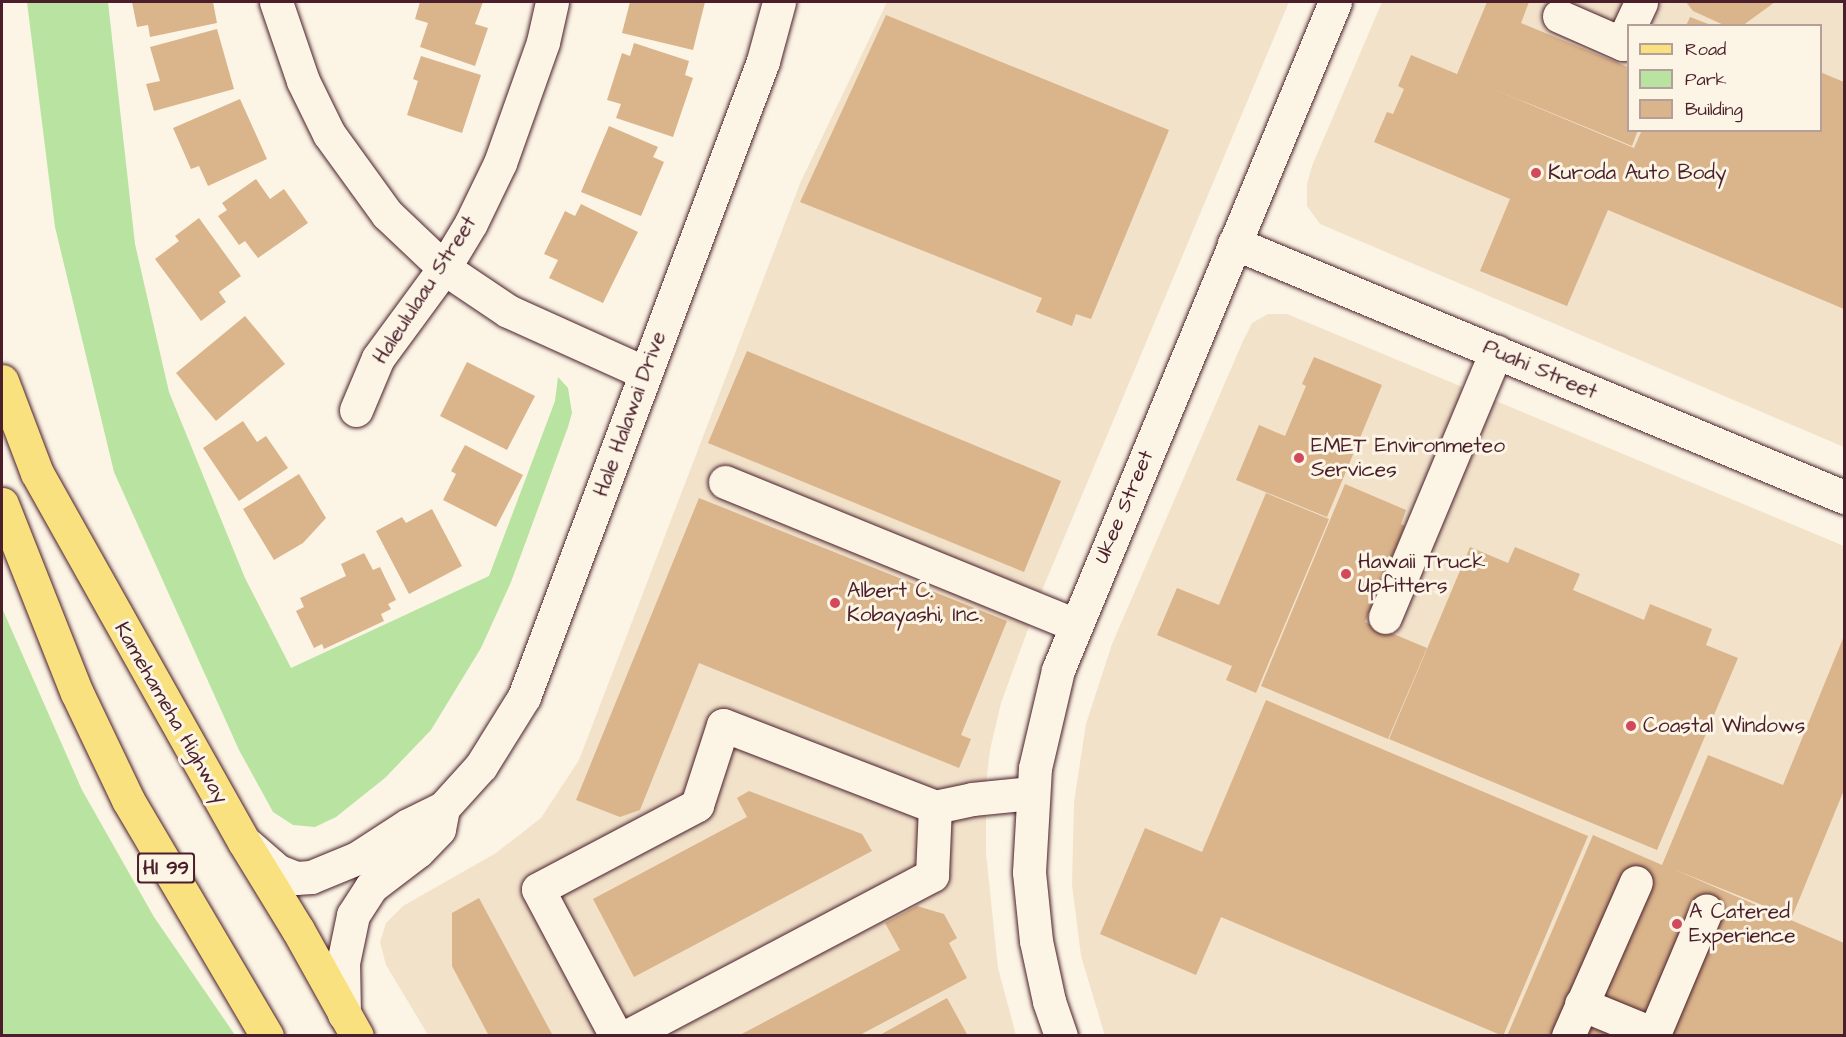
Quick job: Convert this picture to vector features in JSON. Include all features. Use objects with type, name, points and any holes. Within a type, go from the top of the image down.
[{"type":"main road","name":"Kamehameha Highway","points":[[2,381],[37,473],[244,842],[298,930],[351,1025]]},
{"type":"main road","name":"HI 99","points":[[2,504],[77,693],[128,800],[267,1035]]},
{"type":"street","points":[[276,2],[303,81],[329,134],[387,214],[444,268],[508,311],[645,374]]},
{"type":"street","name":"Haleululaau Street","points":[[356,410],[378,358],[444,268],[471,223],[500,164],[543,42],[552,2]]},
{"type":"street","name":"Hale Halawai Drive","points":[[244,842],[278,871],[296,878],[311,877],[357,858],[408,825],[444,808],[481,766],[524,697],[763,61],[779,2]]},
{"type":"street","name":"Ukee Street","points":[[1061,1035],[1048,1001],[1036,941],[1029,872],[1032,793],[1042,733],[1058,670],[1074,625],[1335,2]]},
{"type":"street","points":[[1631,24],[1641,2]]},
{"type":"street","points":[[1559,16],[1623,44],[1627,35]]},
{"type":"street","name":"Puahi Street","points":[[1234,243],[1845,497]]},
{"type":"street","points":[[1385,617],[1496,351]]},
{"type":"street","points":[[725,482],[1074,625]]},
{"type":"street","points":[[616,1035],[538,889],[698,805],[723,725],[935,807],[972,799],[1032,793]]},
{"type":"street","points":[[627,1035],[932,875],[935,807]]},
{"type":"street","name":"Hale Halawai Drive","points":[[351,1025],[343,963],[353,915],[371,887],[418,851],[439,829],[444,808]]},
{"type":"street","points":[[1568,1035],[1636,882]]},
{"type":"street","points":[[1581,1004],[1654,1034],[1706,911]]},
{"type":"shaded area","points":[[887,2],[1289,2],[1043,588],[1001,703],[990,750],[986,784],[986,853],[998,968],[1016,1035],[428,1035],[386,965],[380,942],[386,923],[403,906],[496,853],[541,818],[579,760],[801,181]]},
{"type":"shaded area","points":[[1382,2],[1844,2],[1844,447],[1320,224],[1307,206],[1307,184],[1312,166]]},
{"type":"shaded area","points":[[1268,314],[1287,314],[1844,546],[1844,1035],[1105,1036],[1081,956],[1072,885],[1074,802],[1086,724],[1112,644],[1243,341],[1252,323]]},
{"type":"green space","points":[[27,2],[108,2],[135,244],[169,392],[245,578],[291,668],[489,576],[555,401],[558,377],[568,388],[572,413],[568,427],[511,582],[481,648],[431,730],[385,778],[336,817],[315,827],[293,825],[273,812],[239,750],[114,472],[55,227]]},
{"type":"green space","points":[[2,608],[82,790],[154,917],[235,1035],[2,1035]]},
{"type":"building","points":[[132,2],[213,2],[217,23],[150,37],[148,25],[137,27]]},
{"type":"building","points":[[420,2],[483,2],[475,24],[488,28],[475,66],[420,47],[428,23],[415,19]]},
{"type":"building","points":[[630,2],[705,2],[693,50],[622,33]]},
{"type":"building","points":[[1487,2],[1529,2],[1521,23],[1627,67],[1627,132],[1637,132],[1632,146],[1474,81],[1634,148],[1641,132],[1822,132],[1822,73],[1844,82],[1844,309],[1608,210],[1567,306],[1480,271],[1510,199],[1374,142],[1387,112],[1393,114],[1404,89],[1398,86],[1411,55],[1457,74]]},
{"type":"building","points":[[1686,2],[1775,2],[1745,24],[1722,24],[1693,11]]},
{"type":"building","points":[[886,15],[1169,130],[1091,319],[1076,314],[1072,326],[1036,312],[1042,298],[800,202]]},
{"type":"building","points":[[1690,17],[1708,24],[1687,24]]},
{"type":"building","points":[[217,29],[234,89],[154,111],[146,84],[160,81],[150,47]]},
{"type":"building","points":[[634,43],[689,61],[685,75],[693,78],[673,137],[616,118],[621,104],[607,100],[622,53],[630,56]]},
{"type":"building","points":[[421,56],[481,75],[462,133],[407,115],[418,81],[413,79]]},
{"type":"building","points":[[240,99],[267,159],[208,186],[199,166],[191,169],[173,128]]},
{"type":"building","points":[[609,126],[658,147],[653,157],[664,162],[641,216],[581,192]]},
{"type":"building","points":[[256,179],[270,199],[284,189],[308,223],[258,258],[245,241],[239,245],[218,216],[227,210],[222,203]]},
{"type":"building","points":[[581,204],[638,232],[603,303],[549,278],[558,260],[544,254],[565,211],[575,216]]},
{"type":"building","points":[[199,218],[241,276],[219,292],[226,302],[201,321],[155,259],[179,241],[175,236]]},
{"type":"building","points":[[245,316],[285,364],[216,421],[176,373]]},
{"type":"building","points":[[747,351],[1061,481],[1024,572],[708,443]]},
{"type":"building","name":"EMET Environmeteo Services","points":[[1314,357],[1382,385],[1327,517],[1236,480],[1259,425],[1285,436],[1306,386],[1302,384]]},
{"type":"building","points":[[467,362],[535,396],[507,450],[440,416]]},
{"type":"building","points":[[243,421],[257,442],[266,436],[288,468],[239,501],[203,448]]},
{"type":"building","points":[[465,445],[523,475],[496,527],[443,500],[456,474],[451,471]]},
{"type":"building","points":[[299,474],[326,518],[303,543],[274,560],[243,509]]},
{"type":"building","name":"Hawaii Truck Upfitters","points":[[1345,484],[1406,510],[1401,524],[1405,526],[1365,622],[1427,648],[1388,739],[1261,686]]},
{"type":"building","points":[[1266,493],[1329,519],[1256,693],[1226,680],[1232,666],[1157,635],[1177,588],[1219,605]]},
{"type":"building","points":[[699,498],[1007,621],[961,735],[971,739],[959,768],[699,663],[640,810],[620,817],[576,800]]},
{"type":"building","points":[[432,509],[462,566],[409,594],[376,531],[402,517],[406,523]]},
{"type":"building","points":[[1470,547],[1508,563],[1515,547],[1580,574],[1573,590],[1644,620],[1650,604],[1712,629],[1706,645],[1738,658],[1657,850],[1389,739]]},
{"type":"building","points":[[364,553],[373,570],[380,567],[396,600],[388,604],[391,609],[381,614],[384,621],[324,649],[322,644],[314,648],[296,611],[304,607],[300,598],[346,576],[341,564]]},
{"type":"building","name":"A Catered Experience","points":[[1844,636],[1844,790],[1792,917],[1673,869],[1844,943],[1844,1036],[1507,1036],[1593,835],[1662,865],[1708,755],[1783,785]]},
{"type":"building","points":[[1266,700],[1588,836],[1503,1036],[1221,917],[1196,975],[1100,934],[1145,828],[1202,852]]},
{"type":"building","points":[[749,791],[862,834],[872,851],[634,977],[593,899],[747,817],[737,798]]},
{"type":"building","points":[[479,898],[553,1036],[489,1036],[452,966],[452,913]]},
{"type":"building","points":[[917,906],[944,914],[957,938],[949,943],[967,978],[858,1036],[738,1036],[900,950],[885,923]]},
{"type":"building","points":[[947,998],[968,1036],[878,1036]]},
{"type":"place","name":"Kuroda Auto Body","points":[[1536,173]]},
{"type":"place","name":"EMET Environmeteo Services","points":[[1299,458]]},
{"type":"place","name":"Hawaii Truck Upfitters","points":[[1346,574]]},
{"type":"place","name":"Albert C. Kobayashi, Inc.","points":[[835,603]]},
{"type":"place","name":"Coastal Windows","points":[[1631,726]]},
{"type":"place","name":"A Catered Experience","points":[[1677,924]]}]
